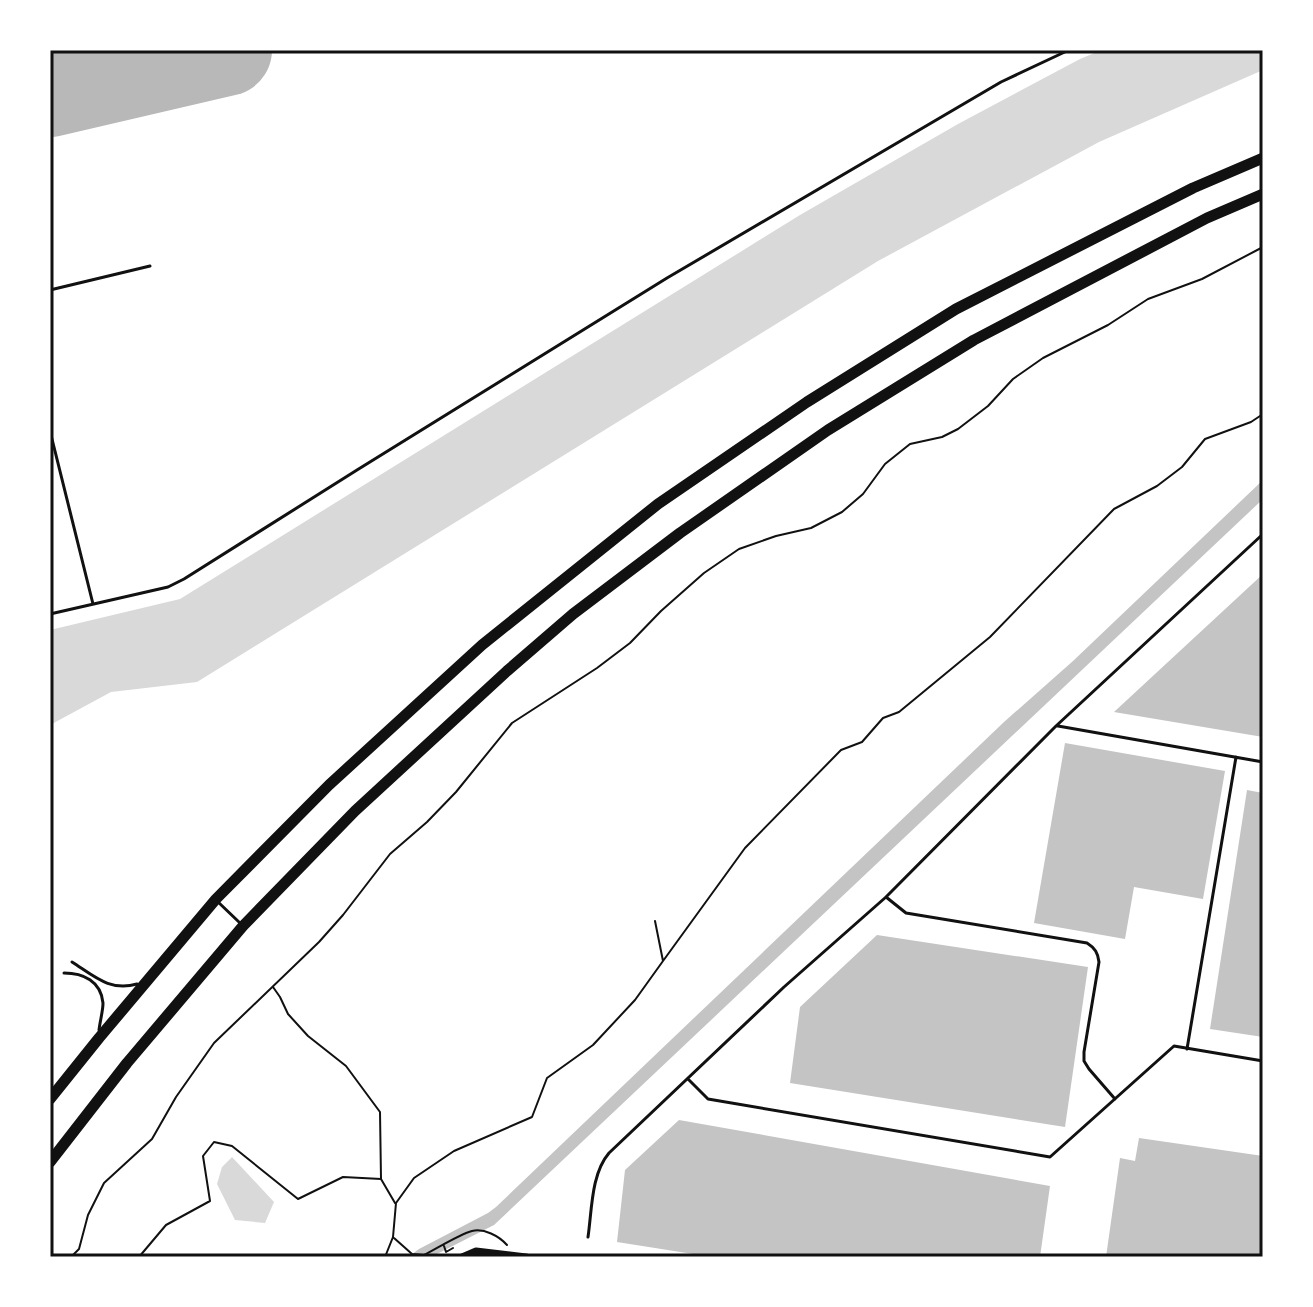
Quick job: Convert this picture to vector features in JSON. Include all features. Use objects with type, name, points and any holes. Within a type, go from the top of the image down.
[{"type":"main road","points":[[50,1099],[216,899],[329,785],[482,645],[658,504],[807,402],[956,309],[1193,188],[1263,158]]},
{"type":"main road","points":[[50,1162],[127,1063],[243,926],[355,811],[573,614],[680,533],[828,430],[974,340],[1207,218],[1263,194]]},
{"type":"street","points":[[462,1257],[476,1251],[526,1257]]},
{"type":"lane","points":[[50,614],[168,587],[184,579],[667,278],[1001,82],[1069,50]]},
{"type":"lane","points":[[50,290],[150,266]]},
{"type":"lane","points":[[50,431],[93,604]]},
{"type":"lane","points":[[588,1237],[601,1162],[784,987],[886,897],[1056,726],[1263,534]]},
{"type":"lane","points":[[1056,726],[1263,762]]},
{"type":"lane","points":[[1187,1049],[1236,757]]},
{"type":"lane","points":[[886,897],[906,913],[1092,946],[1099,962],[1084,1061],[1115,1099]]},
{"type":"lane","points":[[216,899],[243,926]]},
{"type":"lane","points":[[72,962],[115,987],[127,987],[148,980]]},
{"type":"lane","points":[[64,973],[83,974],[100,991],[103,1000],[99,1038]]},
{"type":"lane","points":[[688,1079],[708,1099],[1050,1157],[1174,1046],[1263,1061]]},
{"type":"path","points":[[71,1257],[79,1249],[88,1215],[104,1183],[152,1139],[176,1097],[214,1043],[319,942],[390,854],[456,792],[512,723],[630,643],[704,573],[739,549],[811,528],[842,512],[863,494],[885,464],[910,444],[942,437],[958,429],[988,406],[1013,379],[1043,358],[1108,325],[1148,299],[1202,279],[1263,247]]},
{"type":"path","points":[[385,1257],[393,1237],[396,1206],[414,1178],[454,1151],[532,1117],[547,1078],[593,1045],[635,1000],[745,848],[841,750],[862,742],[883,718],[899,712],[990,637],[1114,509],[1157,486],[1182,467],[1205,439],[1251,422],[1263,414]]},
{"type":"path","points":[[655,921],[663,961]]},
{"type":"path","points":[[272,986],[288,1014],[308,1036],[346,1066],[380,1112],[381,1179],[396,1206]]},
{"type":"path","points":[[139,1257],[166,1225],[210,1201],[203,1156],[214,1142],[232,1146],[298,1199],[343,1177],[381,1179]]},
{"type":"path","points":[[393,1237],[412,1254],[424,1255],[472,1231],[480,1232],[500,1237],[514,1255]]},
{"type":"path","points":[[443,1245],[446,1252],[453,1248]]},
{"type":"shaded area","points":[[1102,50],[1263,50],[1263,70],[1099,142],[878,261],[197,682],[111,692],[50,725],[50,630],[180,599],[800,215],[958,124]]},
{"type":"shaded area","points":[[232,1157],[274,1202],[265,1223],[235,1220],[217,1184],[222,1167]]},
{"type":"building","points":[[1263,480],[1263,499],[494,1225],[431,1257],[408,1257],[496,1207],[1004,722],[1073,661]]},
{"type":"building","points":[[1263,574],[1263,737],[1114,712]]},
{"type":"building","points":[[1065,743],[1225,771],[1203,899],[1134,887],[1125,939],[1034,923]]},
{"type":"building","points":[[1247,790],[1263,793],[1263,1037],[1210,1029]]},
{"type":"building","points":[[877,935],[1088,967],[1065,1127],[790,1083],[800,1007]]},
{"type":"building","points":[[679,1120],[1050,1186],[1040,1257],[712,1257],[617,1242],[625,1170]]},
{"type":"building","points":[[1139,1138],[1263,1156],[1263,1257],[1106,1257],[1120,1158],[1135,1161]]},
{"type":"taxiway","points":[[50,58],[68,50]]},
{"type":"taxiway","points":[[151,50],[188,56],[226,50]]},
{"type":"runway","points":[[50,91],[226,50]]}]
